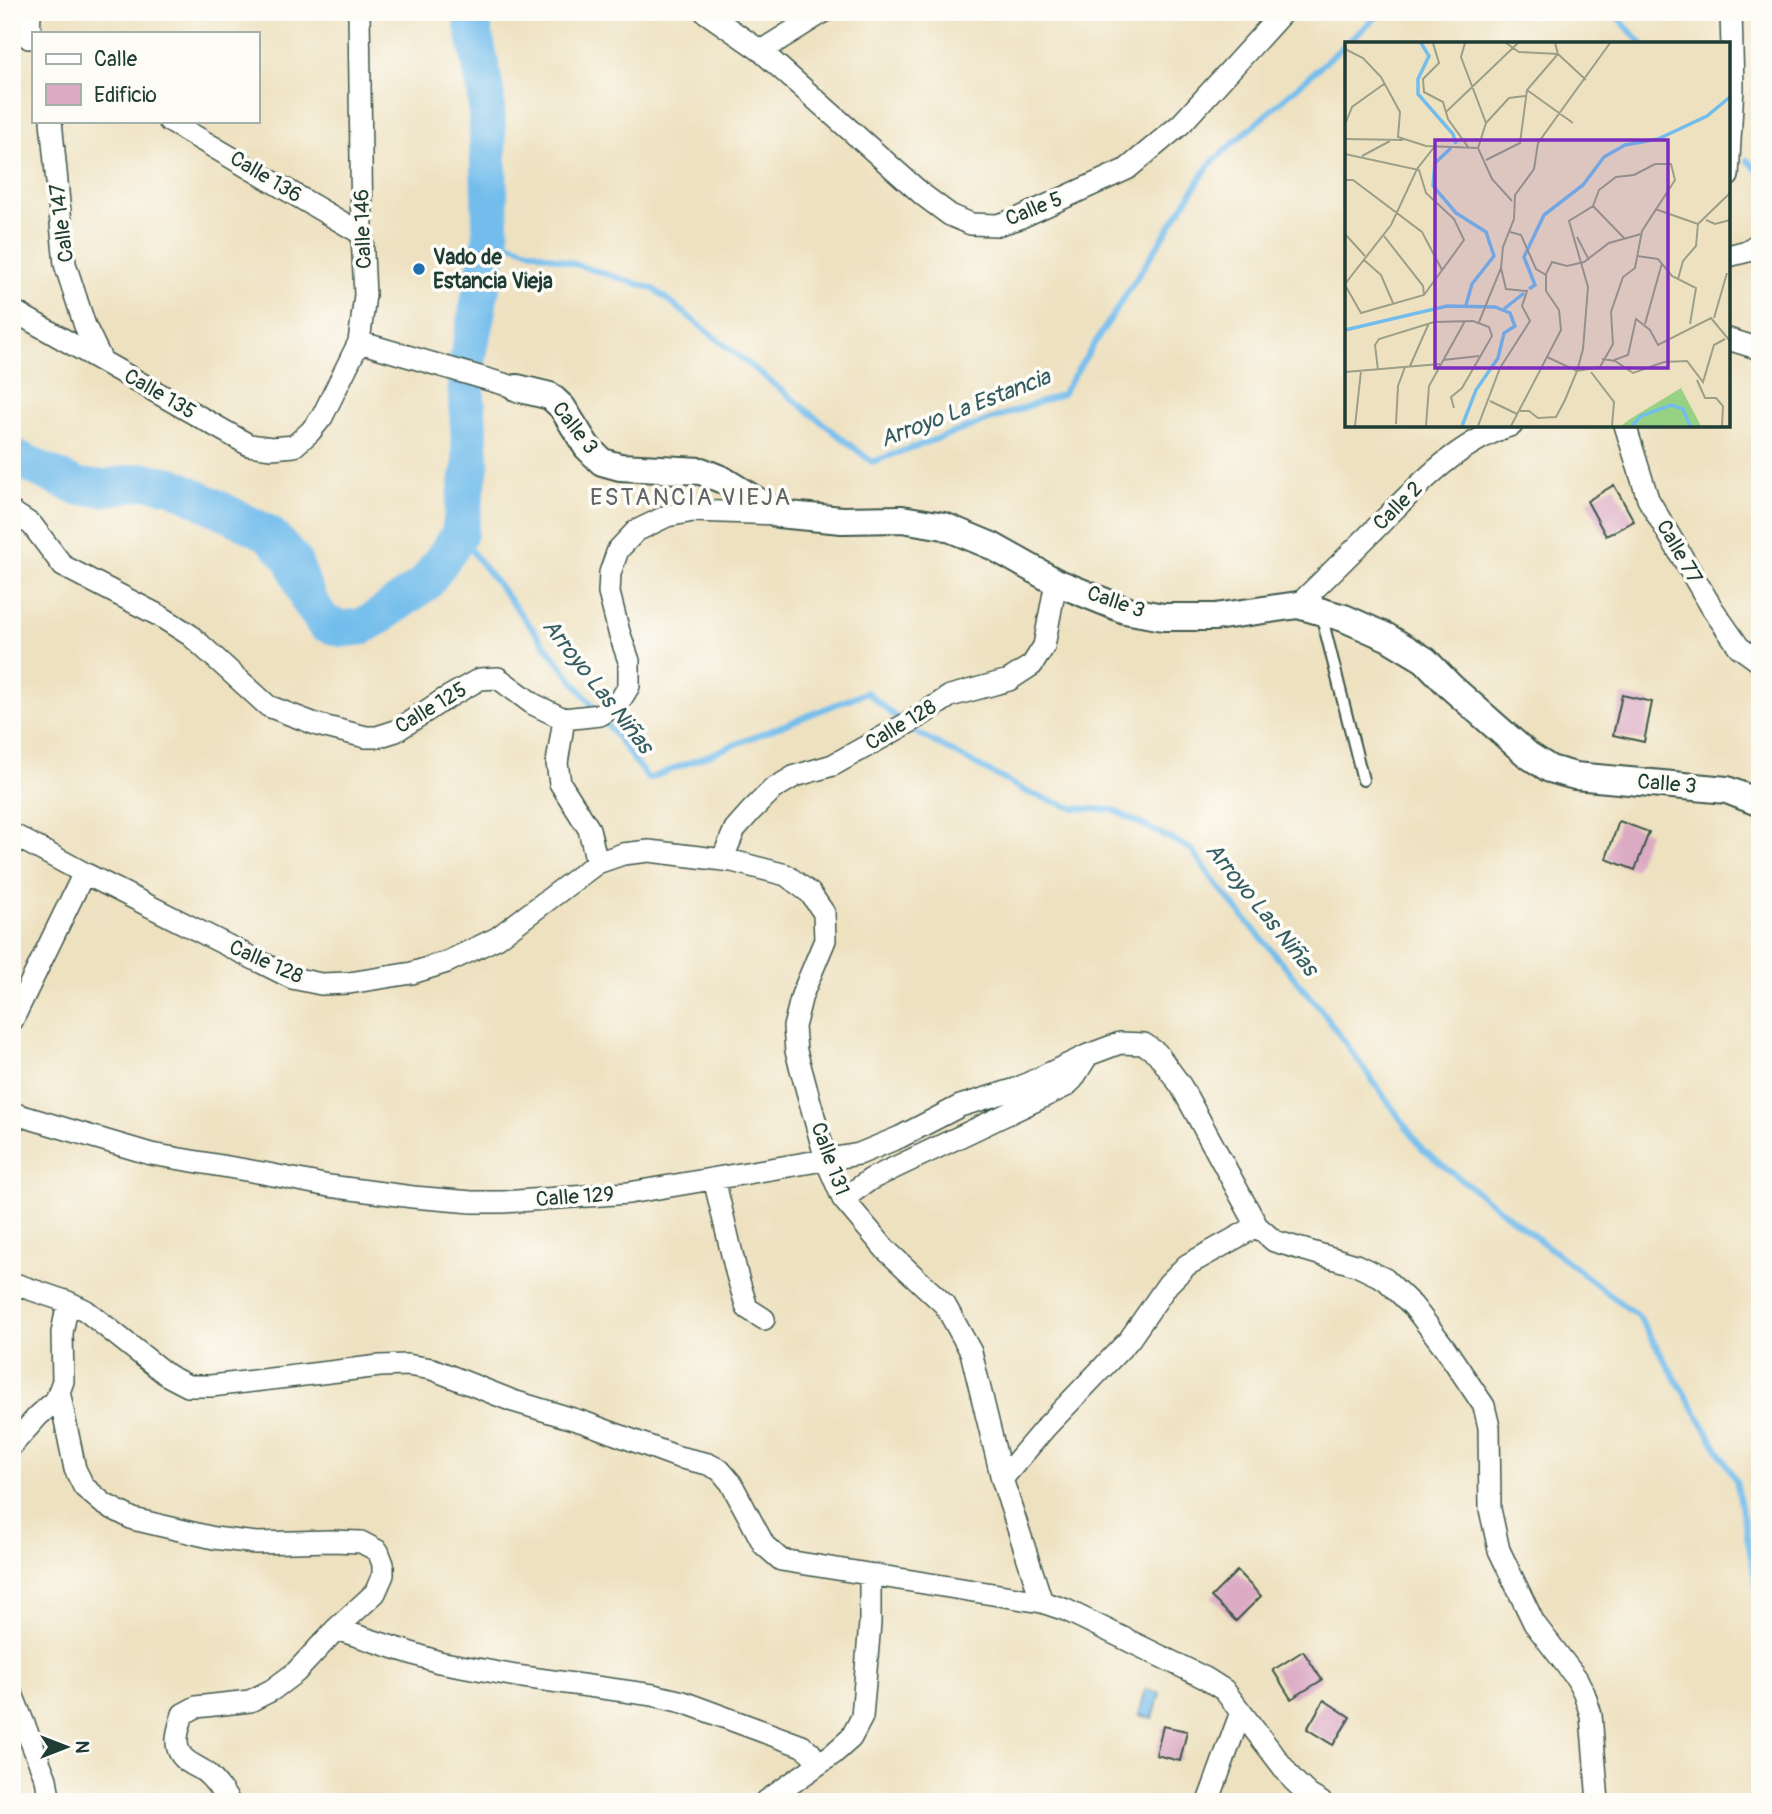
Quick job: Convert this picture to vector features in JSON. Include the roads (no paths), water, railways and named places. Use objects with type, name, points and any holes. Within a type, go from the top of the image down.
[{"type":"street","points":[[25,36],[30,12]]},
{"type":"street","name":"Calle 146","points":[[310,432],[322,417],[359,342],[365,295],[359,12]]},
{"type":"street","name":"Calle 5","points":[[705,12],[761,51],[923,195],[950,215],[971,224],[997,225],[1017,219],[1127,169],[1181,124],[1283,12]]},
{"type":"street","points":[[761,51],[823,12]]},
{"type":"street","points":[[1730,140],[1733,87],[1731,12]]},
{"type":"street","name":"Calle 147","points":[[51,122],[65,264],[85,326],[102,361]]},
{"type":"street","name":"Calle 136","points":[[171,122],[362,234]]},
{"type":"street","points":[[1730,256],[1748,251],[1760,242]]},
{"type":"street","name":"Calle 135","points":[[12,310],[249,445],[272,448],[294,446],[310,432]]},
{"type":"street","points":[[1730,340],[1760,349]]},
{"type":"street","points":[[359,342],[517,388]]},
{"type":"street","name":"Calle 3","points":[[517,388],[550,396],[562,407],[587,447],[602,462],[620,467],[701,471],[723,480],[778,514],[842,520],[902,519],[944,526],[992,546],[1056,582],[1125,610],[1163,617],[1215,617],[1309,609],[1344,618],[1387,637],[1425,660],[1450,686],[1528,755],[1550,769],[1575,776],[1727,790],[1760,803]]},
{"type":"street","name":"Calle 2","points":[[1309,609],[1422,482],[1468,446],[1506,427]]},
{"type":"street","name":"Calle 77","points":[[1626,427],[1648,499],[1718,618],[1739,647],[1760,662]]},
{"type":"street","points":[[597,863],[589,829],[561,783],[557,763],[564,719],[600,715],[618,704],[629,686],[629,661],[609,593],[610,573],[618,550],[636,531],[667,516],[693,511],[778,514]]},
{"type":"street","name":"Calle 125","points":[[12,512],[32,525],[62,566],[160,616],[190,635],[268,706],[318,725],[366,737],[377,737],[396,731],[480,679],[498,678],[533,704],[564,719]]},
{"type":"street","name":"Calle 128","points":[[722,860],[735,829],[773,789],[795,776],[833,765],[917,718],[950,696],[1009,680],[1032,665],[1044,646],[1056,582]]},
{"type":"street","name":"Calle 128","points":[[12,834],[292,978],[321,984],[349,983],[412,973],[447,962],[497,938],[597,863]]},
{"type":"street","name":"Calle 131","points":[[597,863],[623,854],[649,851],[732,861],[786,875],[810,893],[824,913],[825,940],[802,996],[794,1027],[796,1051],[826,1160],[843,1199],[886,1250],[945,1305],[971,1352],[1002,1479],[1042,1602]]},
{"type":"street","points":[[12,1021],[84,873]]},
{"type":"street","name":"Calle 129","points":[[12,1113],[151,1154],[329,1186],[413,1197],[503,1202],[629,1193],[859,1154],[900,1137],[960,1106],[1016,1089],[1088,1055],[1120,1043],[1144,1044],[1157,1053],[1181,1086],[1257,1226]]},
{"type":"street","points":[[843,1199],[871,1179],[1066,1086],[1088,1055]]},
{"type":"street","points":[[714,1179],[747,1308],[764,1319]]},
{"type":"street","points":[[1002,1479],[1045,1428],[1129,1340],[1168,1284],[1187,1265],[1257,1226],[1274,1241],[1356,1265],[1385,1279],[1413,1306],[1485,1405],[1489,1427],[1490,1509],[1499,1550],[1534,1623],[1577,1679],[1584,1693],[1591,1715],[1598,1802]]},
{"type":"street","points":[[12,1283],[86,1310],[167,1375],[188,1385],[211,1386],[407,1365],[432,1369],[513,1401],[583,1422],[678,1457],[708,1464],[720,1470],[731,1483],[764,1545],[780,1560],[1042,1602],[1066,1610],[1205,1678],[1224,1690],[1293,1780],[1321,1802]]},
{"type":"street","points":[[12,1446],[56,1399],[63,1381],[62,1332],[68,1302]]},
{"type":"street","points":[[59,1391],[75,1468],[85,1487],[104,1504],[123,1514],[133,1519],[214,1538],[256,1543],[361,1542],[378,1551],[383,1564],[383,1575],[375,1593],[296,1672],[250,1702],[196,1707],[183,1714],[177,1734],[177,1751],[186,1761],[214,1780],[229,1802]]},
{"type":"street","points":[[765,1802],[851,1738],[862,1717],[870,1623],[870,1575]]},
{"type":"street","points":[[337,1629],[439,1662],[683,1702],[802,1746],[819,1764]]},
{"type":"street","points":[[12,1694],[46,1779],[50,1802]]},
{"type":"street","points":[[1208,1802],[1241,1712]]},
{"type":"lane","points":[[1309,609],[1363,780]]},
{"type":"water","points":[[1146,1689],[1160,1693],[1153,1719],[1139,1715]]},
{"type":"waterway","points":[[12,456],[77,487],[103,488],[144,481],[171,485],[269,534],[293,560],[308,599],[324,623],[342,629],[361,627],[426,583],[459,535],[471,463],[465,374],[491,238],[486,92],[470,12]]},
{"type":"waterway","name":"Arroyo La Estancia","points":[[1348,42],[1382,12]]},
{"type":"waterway","name":"Arroyo La Estancia","points":[[1613,12],[1640,42]]},
{"type":"waterway","name":"Arroyo La Estancia","points":[[491,238],[654,289],[872,462],[1062,394],[1210,164],[1345,45]]},
{"type":"waterway","name":"Arroyo La Estancia","points":[[1747,160],[1760,173]]},
{"type":"waterway","name":"Arroyo Las Niñas","points":[[459,535],[648,779],[867,692],[900,721]]},
{"type":"waterway","name":"Arroyo Las Niñas","points":[[908,728],[1031,794],[1073,808],[1113,810],[1191,849],[1217,885],[1322,1011],[1423,1150],[1639,1317],[1736,1480],[1760,1603]]},
{"type":"place","name":"Vado de Estancia Vieja","points":[[419,269]]},
{"type":"district","name":"ESTANCIA VIEJA","points":[[691,497]]}]
